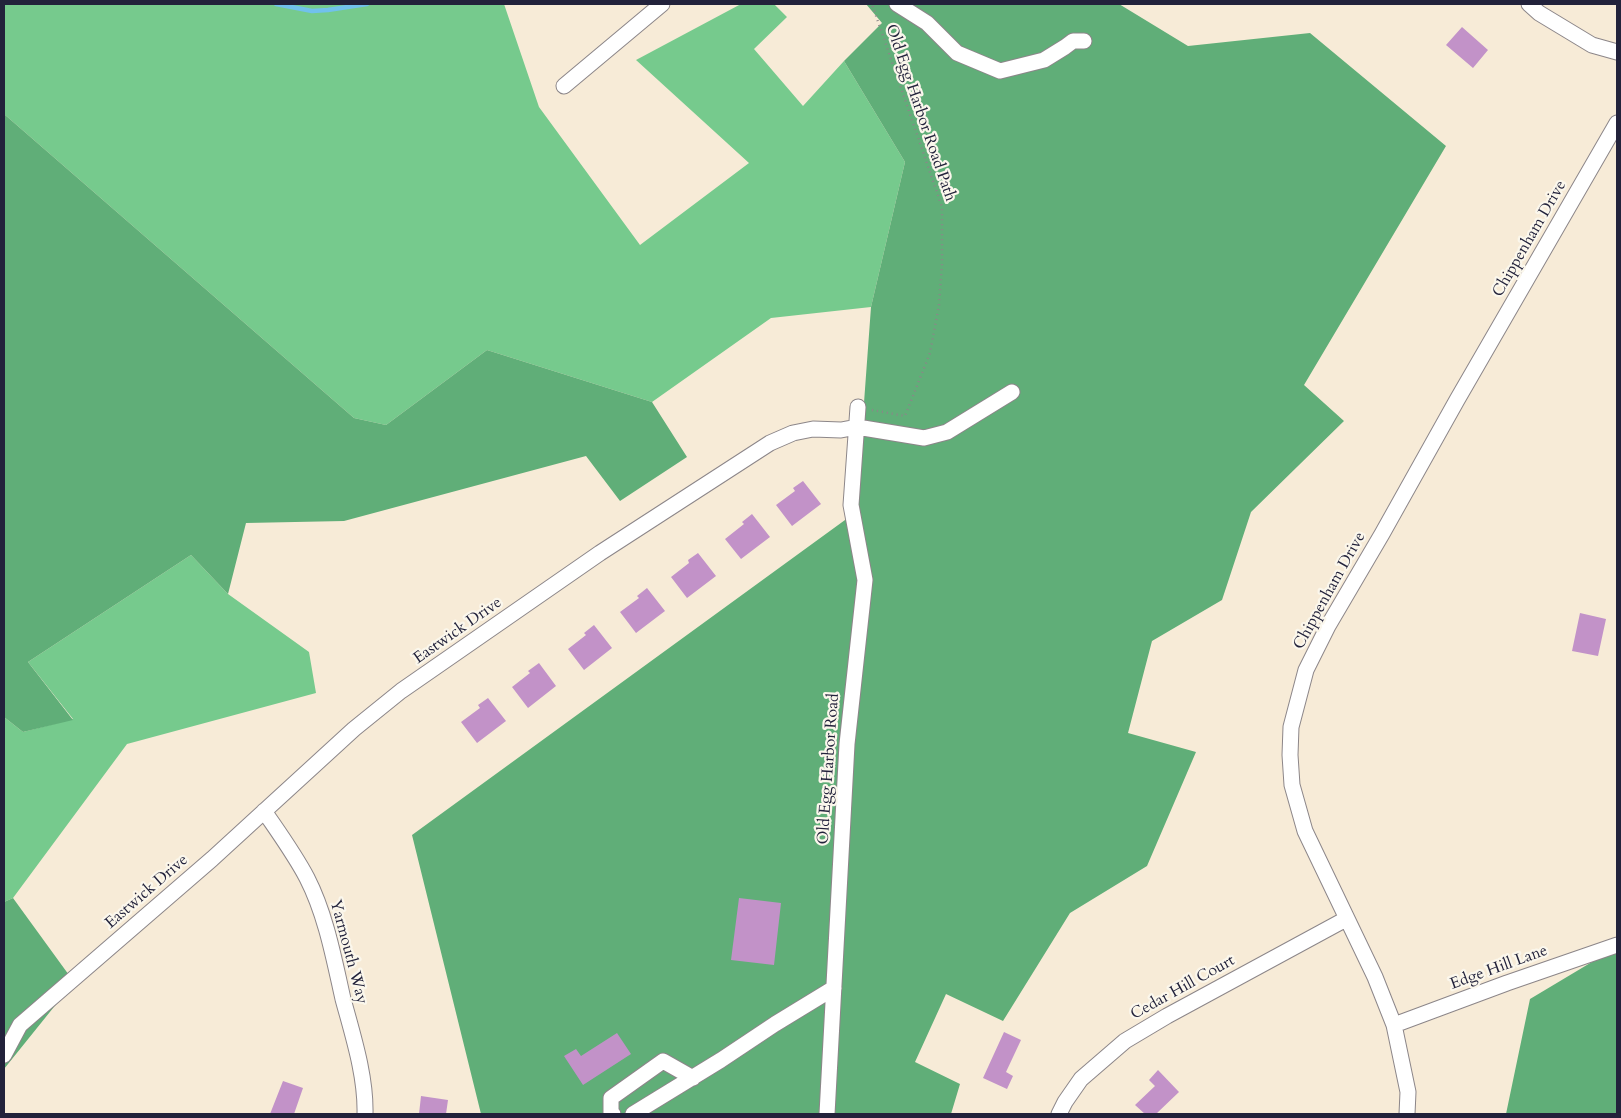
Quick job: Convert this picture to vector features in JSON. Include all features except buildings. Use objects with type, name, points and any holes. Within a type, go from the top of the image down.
[{"type":"street","points":[[564,86],[662,4]]},
{"type":"street","points":[[897,4],[927,23],[957,53],[1000,71],[1044,60],[1072,41],[1084,41]]},
{"type":"street","points":[[1529,4],[1539,13],[1592,45],[1617,52]]},
{"type":"street","name":"Chippenham Drive","points":[[1407,1114],[1408,1092],[1394,1026],[1375,977],[1305,831],[1292,785],[1291,727],[1306,670],[1328,626],[1617,123]]},
{"type":"street","name":"Eastwick Drive","points":[[4,1055],[20,1025],[205,865],[354,729],[401,691],[600,554],[762,448],[793,433],[814,429],[841,430],[857,427],[924,438],[948,432],[1012,392]]},
{"type":"street","name":"Old Egg Harbor Road","points":[[827,1114],[847,744],[865,580],[851,505],[858,407]]},
{"type":"street","name":"Yarmouth Way","points":[[264,811],[307,878],[316,900],[328,937],[358,1060],[365,1101],[365,1114]]},
{"type":"street","name":"Cedar Hill Court","points":[[1059,1114],[1081,1079],[1125,1041],[1167,1016],[1346,919]]},
{"type":"street","name":"Edge Hill Lane","points":[[1394,1026],[1498,986],[1617,945]]},
{"type":"street","points":[[633,1114],[834,988]]},
{"type":"street","points":[[613,1114],[611,1114],[611,1098],[663,1061],[693,1078]]},
{"type":"path","name":"Old Egg Harbor Road Path","points":[[858,407],[905,416],[930,353],[939,305],[942,264],[942,207],[872,4]]},
{"type":"green space","points":[[4,4],[504,4],[539,107],[640,245],[749,163],[636,60],[741,4],[774,4],[787,17],[754,49],[803,106],[844,61],[905,162],[871,307],[771,318],[652,402],[487,350],[386,425],[354,418],[4,114]]},
{"type":"green space","points":[[866,4],[1119,4],[1188,46],[1310,33],[1446,146],[1304,385],[1344,421],[1251,512],[1222,600],[1152,641],[1128,733],[1196,752],[1147,866],[1070,913],[1003,1021],[946,994],[915,1062],[960,1084],[951,1114],[481,1114],[412,835],[856,512],[871,307],[905,162],[844,61],[882,23]]},
{"type":"green space","points":[[4,114],[354,418],[386,425],[487,350],[652,402],[687,457],[620,501],[586,456],[344,521],[246,523],[228,594],[191,555],[28,662],[73,720],[23,732],[4,717]]},
{"type":"green space","points":[[191,555],[228,594],[309,652],[316,693],[127,744],[13,898],[4,902],[4,717],[23,732],[73,719],[28,662]]},
{"type":"green space","points":[[13,898],[74,982],[4,1069],[4,902]]},
{"type":"green space","points":[[1617,947],[1617,1114],[1506,1114],[1530,999]]},
{"type":"waterway","points":[[276,4],[312,11],[367,4]]}]
